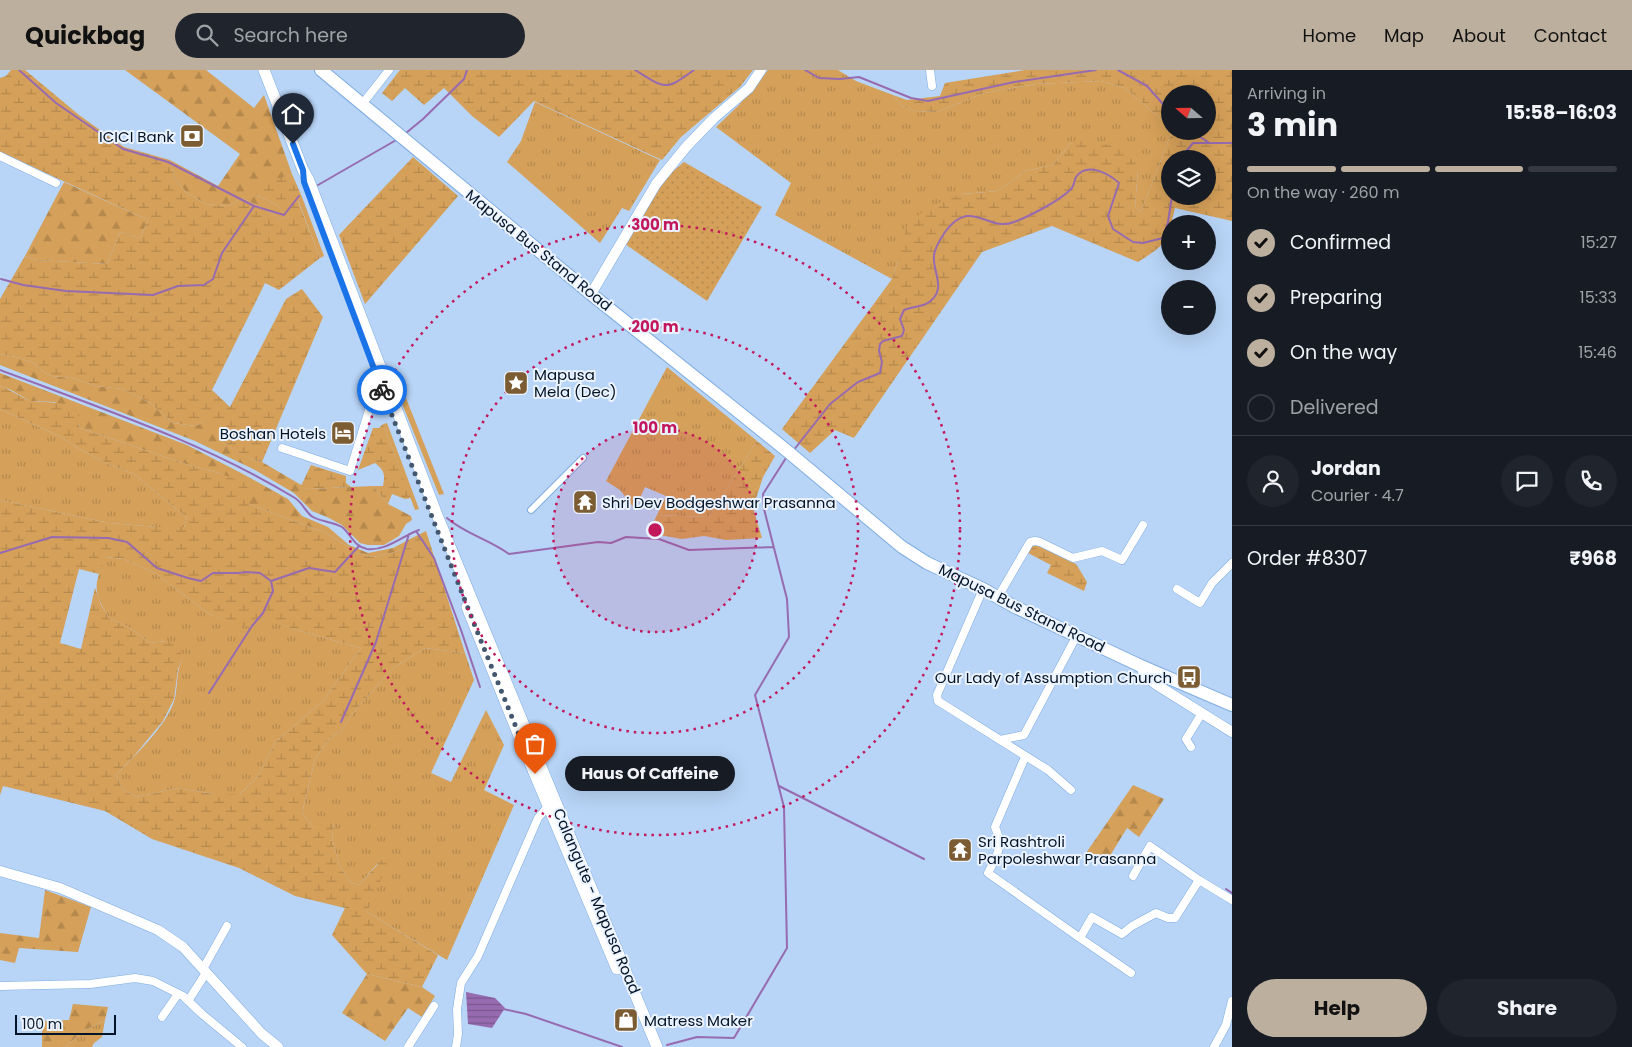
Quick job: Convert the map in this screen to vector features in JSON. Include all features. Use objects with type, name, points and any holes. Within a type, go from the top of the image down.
[{"type":"main road","name":"Calangute - Mapusa Road","points":[[264,70],[309,181],[384,385],[650,1047]]},
{"type":"main road","name":"Mapusa Bus Stand Road","points":[[321,70],[593,291]]},
{"type":"main road","name":"Mapusa Bus Stand Road","points":[[333,70],[593,291],[902,547],[927,563],[1141,666],[1232,704]]},
{"type":"main road","name":"Calangute - Mapusa Road","points":[[551,802],[657,1047]]},
{"type":"street","points":[[366,98],[389,70]]},
{"type":"street","points":[[593,291],[656,184],[686,147],[714,118],[748,88],[761,70]]},
{"type":"street","points":[[930,70],[932,86]]},
{"type":"street","points":[[0,156],[56,183]]},
{"type":"street","points":[[282,448],[350,472],[375,392],[384,385]]},
{"type":"street","points":[[531,510],[583,458]]},
{"type":"street","points":[[998,597],[1030,542],[1040,542],[1073,558],[1102,551],[1122,560],[1144,525]]},
{"type":"street","points":[[1177,589],[1200,603],[1212,583],[1232,563]]},
{"type":"street","points":[[983,589],[936,695],[938,701],[1048,770],[1071,790]]},
{"type":"street","points":[[1000,740],[1024,735],[1077,635]]},
{"type":"street","points":[[1141,666],[1145,676],[1232,732]]},
{"type":"street","points":[[1191,747],[1186,739],[1202,714]]},
{"type":"street","points":[[1025,757],[995,827],[1000,838],[1000,848],[988,872],[1131,973]]},
{"type":"street","points":[[456,1047],[458,1034],[456,1009],[461,983],[478,956],[538,818],[551,802]]},
{"type":"street","points":[[1133,876],[1150,846],[1232,900]]},
{"type":"street","points":[[0,871],[60,888],[158,930],[183,947],[262,1034],[278,1047]]},
{"type":"street","points":[[1080,938],[1092,918],[1122,934],[1132,926],[1156,913],[1168,918],[1175,918],[1199,880]]},
{"type":"street","points":[[188,1001],[227,926]]},
{"type":"street","points":[[0,986],[90,984],[134,978],[153,981],[188,1001],[242,1047]]},
{"type":"street","points":[[162,1017],[178,994]]},
{"type":"street","points":[[1214,1047],[1229,1020],[1232,1001]]},
{"type":"street","points":[[408,1047],[434,1006]]},
{"type":"green space","points":[[11,70],[25,70],[79,115],[124,147],[170,160],[175,179],[187,193],[206,204],[228,206],[242,198],[281,219],[289,217],[277,205],[256,195],[258,185],[292,174],[302,197],[298,201],[320,258],[279,290],[265,283],[212,390],[230,407],[286,299],[302,289],[323,317],[262,462],[246,457],[223,442],[220,429],[221,420],[215,418],[195,426],[173,423],[150,403],[123,389],[96,386],[72,378],[52,376],[45,373],[34,363],[0,354],[0,299],[25,256],[37,260],[107,264],[120,232],[140,238],[148,220],[0,152],[0,78],[6,76]]},
{"type":"green space","points":[[125,70],[206,70],[254,108],[264,95],[292,174],[279,179],[256,195],[277,205],[290,217],[281,219],[242,198],[228,206],[206,204],[187,193],[175,179],[170,160],[218,186],[240,154]]},
{"type":"green space","points":[[400,70],[753,70],[740,87],[681,137],[662,160],[534,101],[499,137],[472,116],[444,88],[424,105],[405,88],[392,101],[382,93]]},
{"type":"green space","points":[[768,70],[838,70],[856,81],[893,95],[902,106],[915,111],[937,112],[984,93],[1036,84],[1101,81],[1125,88],[1161,119],[1161,140],[1169,140],[1165,150],[1161,150],[1161,160],[1141,212],[1135,207],[1138,171],[1071,143],[1053,165],[1025,171],[998,191],[962,194],[898,261],[892,279],[775,215],[791,183],[716,127],[739,105]]},
{"type":"green space","points":[[1025,70],[1232,70],[1232,221],[1216,217],[1216,215],[1206,215],[1175,208],[1173,215],[1161,215],[1161,246],[1138,262],[1052,226],[982,252],[854,438],[835,430],[810,453],[782,429],[892,279],[907,225],[928,207],[963,194],[998,191],[1025,171],[1053,165],[1071,143],[1088,140],[1129,150],[1138,171],[1135,207],[1141,212],[1161,160],[1161,205],[1216,205],[1216,150],[1165,150],[1169,140],[1216,140],[1216,85],[1161,85],[1161,119],[1125,88],[1101,81],[1036,84],[984,93],[937,112],[915,111],[902,106],[893,95],[907,100],[940,96],[945,83]]},
{"type":"green space","points":[[535,102],[660,160],[629,211],[622,208],[600,243],[507,162],[521,141]]},
{"type":"green space","points":[[413,157],[458,196],[365,304],[339,235]]},
{"type":"green space","points":[[684,162],[762,207],[707,301],[625,244],[665,178]]},
{"type":"green space","points":[[64,182],[148,220],[140,238],[120,232],[107,264],[37,260],[25,256]]},
{"type":"green space","points":[[302,197],[324,256],[320,258],[298,200]]},
{"type":"green space","points":[[0,354],[34,363],[45,373],[52,376],[72,378],[96,386],[123,389],[150,403],[173,423],[195,426],[216,417],[222,420],[220,429],[223,442],[247,457],[262,462],[308,489],[373,486],[388,504],[411,516],[412,520],[406,524],[399,536],[384,545],[360,543],[342,525],[312,511],[294,493],[255,470],[195,441],[0,365]]},
{"type":"green space","points":[[667,367],[757,441],[709,517],[657,515],[666,496],[645,487],[635,509],[620,490],[606,481]]},
{"type":"green space","points":[[0,373],[187,445],[288,499],[302,516],[328,527],[349,545],[368,553],[393,548],[414,537],[417,544],[373,557],[358,553],[326,533],[249,504],[222,474],[186,464],[80,428],[77,412],[55,402],[30,401],[0,386]]},
{"type":"green space","points":[[0,386],[29,400],[63,404],[74,408],[79,418],[80,428],[186,464],[222,474],[247,484],[249,504],[326,533],[358,553],[373,557],[395,552],[416,544],[414,537],[426,531],[465,653],[425,648],[393,668],[353,713],[341,731],[329,739],[315,759],[302,813],[313,827],[321,828],[327,820],[334,822],[332,838],[339,865],[350,882],[359,885],[386,855],[389,861],[367,912],[438,955],[422,987],[367,974],[332,935],[345,908],[295,896],[239,868],[152,839],[105,811],[3,786],[0,795],[0,500],[109,523],[184,527],[187,518],[134,474],[110,465],[61,437],[0,409]],"holes":[[[106,557],[124,559],[155,573],[209,614],[251,629],[263,616],[293,629],[361,648],[323,701],[276,741],[258,776],[240,794],[214,794],[177,788],[137,797],[123,790],[116,775],[163,721],[174,699],[178,669],[182,660],[180,645],[167,641],[149,643],[131,629],[110,619],[101,605],[95,588],[81,649],[60,643],[79,569],[99,574]]]},
{"type":"green space","points":[[402,388],[444,494],[439,495],[397,391]]},
{"type":"green space","points":[[0,409],[61,437],[110,465],[134,474],[187,518],[184,527],[109,523],[0,500]]},
{"type":"green space","points":[[387,423],[419,509],[415,510],[383,424]]},
{"type":"green space","points":[[383,424],[411,498],[405,499],[392,494],[388,504],[373,486],[383,486],[384,476],[381,468],[375,463],[358,470],[373,428],[379,428]]},
{"type":"green space","points":[[757,441],[775,456],[763,477],[753,508],[762,538],[726,540],[704,536],[682,539],[648,533],[657,515],[709,517]]},
{"type":"green space","points":[[311,465],[346,476],[346,483],[351,487],[308,489],[301,486]]},
{"type":"green space","points":[[1032,543],[1076,564],[1087,582],[1084,591],[1047,573],[1051,565],[1026,552]]},
{"type":"green space","points":[[105,557],[124,559],[155,573],[209,614],[251,628],[263,615],[293,629],[361,648],[323,701],[276,741],[258,776],[240,794],[214,794],[177,788],[137,797],[123,790],[116,775],[166,719],[175,698],[182,660],[167,641],[149,643],[131,629],[110,619],[100,602],[97,589],[97,582]]},
{"type":"green space","points":[[425,648],[465,653],[474,680],[431,773],[451,782],[486,710],[504,745],[484,790],[514,805],[447,960],[367,912],[373,896],[378,863],[359,885],[350,882],[339,865],[332,838],[334,822],[321,829],[313,827],[302,813],[315,759],[329,739],[341,731],[353,713],[393,668]]},
{"type":"green space","points":[[1133,785],[1164,799],[1139,837],[1127,828],[1105,864],[1086,853]]},
{"type":"green space","points":[[45,890],[91,907],[78,952],[19,948],[15,963],[0,960],[0,933],[39,938]]},
{"type":"green space","points":[[367,974],[422,987],[435,996],[422,1017],[408,1008],[385,1041],[342,1013]]},
{"type":"green space","points":[[73,1004],[108,1007],[105,1020],[82,1032],[65,1047],[42,1047],[42,1021],[69,1020]]},
{"type":"green space","points":[[105,1020],[102,1037],[92,1047],[65,1047],[82,1032]]},
{"type":"shaded area","points":[[466,992],[495,998],[505,1008],[492,1028],[468,1024]]},
{"type":"waterway","points":[[19,70],[56,103],[123,149],[168,162],[254,206],[284,215],[299,196]]},
{"type":"waterway","points":[[406,133],[464,79],[467,70]]},
{"type":"waterway","points":[[635,70],[653,81],[664,85],[676,82],[694,70]]},
{"type":"waterway","points":[[805,70],[819,78],[840,79],[859,77],[911,98],[928,101],[1014,82],[1096,70]]},
{"type":"waterway","points":[[1118,70],[1147,86],[1161,102]]},
{"type":"waterway","points":[[318,185],[398,139]]},
{"type":"waterway","points":[[1187,150],[1193,143],[1232,143]]},
{"type":"waterway","points":[[793,451],[830,404],[858,382],[880,373],[882,362],[879,351],[880,344],[883,341],[902,336],[904,330],[900,319],[904,310],[926,304],[933,299],[938,287],[934,262],[935,250],[945,232],[955,222],[963,217],[972,216],[996,223],[1014,222],[1035,213],[1059,199],[1071,189],[1076,177],[1081,172],[1092,169],[1110,176],[1119,183],[1108,216],[1113,229],[1133,242],[1143,243],[1163,238],[1171,205]]},
{"type":"waterway","points":[[1,279],[23,285],[66,291],[153,295],[178,286],[204,285],[213,279],[222,253],[254,206]]},
{"type":"waterway","points":[[0,370],[113,412],[224,460],[295,498],[313,517],[342,527],[363,548],[381,548],[419,530]]},
{"type":"waterway","points":[[667,1045],[697,1037],[734,1038],[787,948],[784,807],[755,695],[789,637],[787,599],[764,509],[763,494],[786,458]]},
{"type":"waterway","points":[[447,518],[454,524],[509,554],[598,542],[611,543],[626,537],[659,539],[689,550],[773,547]]},
{"type":"waterway","points":[[416,531],[434,558],[480,687]]},
{"type":"waterway","points":[[341,722],[376,642],[409,534]]},
{"type":"waterway","points":[[0,553],[52,537],[108,538],[127,542],[157,568],[188,578],[201,581],[213,573],[246,572],[260,573],[271,581],[309,568],[335,572],[359,546]]},
{"type":"waterway","points":[[209,693],[252,626],[263,613],[273,591],[271,581]]},
{"type":"waterway","points":[[779,786],[924,859]]},
{"type":"waterway","points":[[1226,889],[1232,893]]},
{"type":"waterway","points":[[503,1009],[526,1014],[622,1047]]},
{"type":"way so far","points":[[382,390],[535,774]]},
{"type":"place","name":"ICICI Bank","points":[[192,136]]},
{"type":"place","name":"Mapusa Mela (Dec)","points":[[516,383]]},
{"type":"place","name":"Boshan Hotels","points":[[343,433]]},
{"type":"place","name":"Shri Dev Bodgeshwar Prasanna","points":[[585,502]]},
{"type":"place","name":"Our Lady of Assumption Church","points":[[1189,677]]},
{"type":"place","name":"Haus Of Caffeine","points":[[535,774]]},
{"type":"place","name":"Sri Rashtroli Parpoleshwar Prasanna","points":[[960,850]]},
{"type":"place","name":"Matress Maker","points":[[626,1020]]},
{"type":"route","points":[[293,144],[303,170],[304,182],[382,390]]}]
